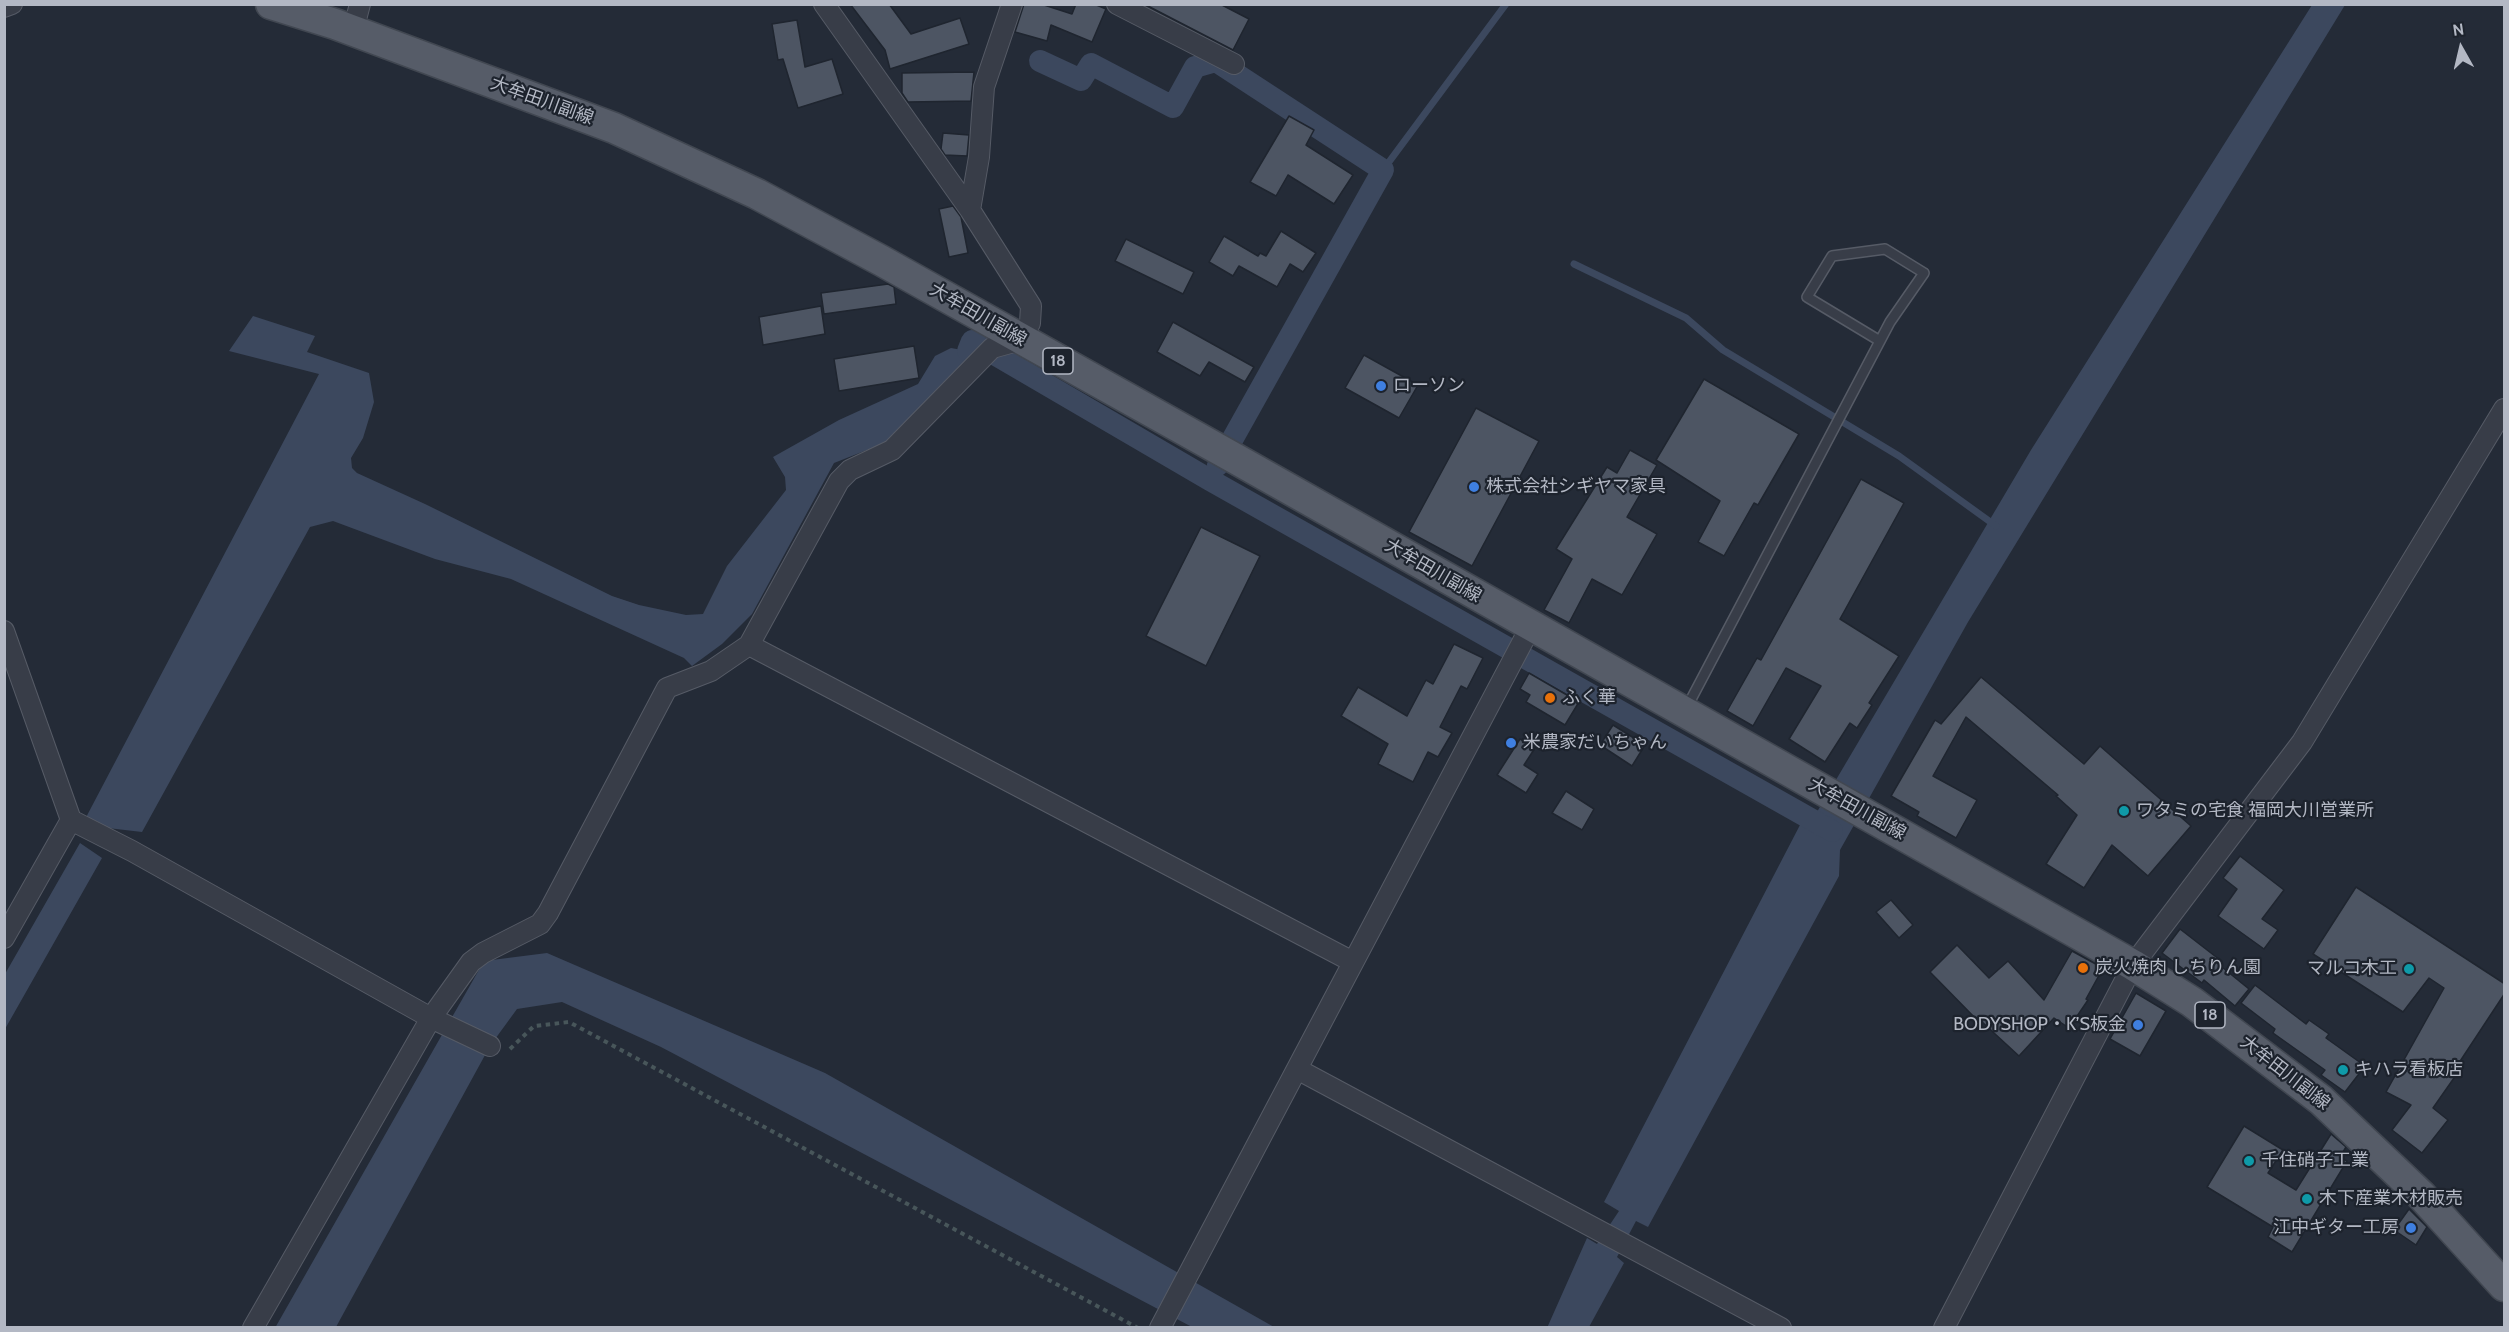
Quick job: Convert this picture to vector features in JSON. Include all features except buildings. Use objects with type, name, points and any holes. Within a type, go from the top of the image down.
[{"type":"main road","name":"大牟田川副線","points":[[271,4],[356,18],[614,128],[757,194],[882,261],[1236,459],[2133,964],[2192,1002],[2321,1100],[2422,1196],[2505,1286]]},
{"type":"street","points":[[4,7],[12,4]]},
{"type":"street","points":[[253,1328],[440,1022],[471,962],[483,953],[540,924],[548,913],[667,688],[711,671],[749,645],[838,481],[850,470],[892,450],[992,348],[1021,340],[1030,323],[1031,306],[970,210],[824,4]]},
{"type":"street","points":[[970,210],[979,157],[984,87],[1012,4]]},
{"type":"street","points":[[1118,4],[1234,64]]},
{"type":"street","points":[[1944,1328],[2133,964],[2302,742],[2505,409]]},
{"type":"street","points":[[1162,1322],[1532,626]]},
{"type":"street","points":[[4,631],[77,822],[440,1022],[490,1047]]},
{"type":"street","points":[[749,645],[1353,962]]},
{"type":"street","points":[[4,938],[77,822]]},
{"type":"street","points":[[1297,1069],[1781,1328]]},
{"type":"lane","points":[[1684,712],[1880,341],[1890,322],[1924,273],[1886,249],[1832,256],[1807,297],[1880,341]]},
{"type":"path","points":[[490,1047],[504,1054],[534,1026],[569,1022],[1138,1328]]},
{"type":"water","points":[[2312,5],[2345,5],[1968,622],[1840,850],[1839,876],[1648,1227],[1636,1221],[1617,1257],[1624,1263],[1589,1327],[1547,1328],[1587,1238],[1597,1244],[1619,1211],[1604,1202],[1800,825],[1807,815],[1814,817],[2031,450]]},
{"type":"water","points":[[253,316],[315,336],[307,352],[369,373],[374,402],[363,438],[351,458],[352,468],[357,473],[612,596],[639,605],[686,615],[703,614],[727,566],[786,490],[785,477],[773,457],[839,420],[918,384],[935,356],[951,348],[968,351],[976,356],[895,439],[834,463],[752,614],[722,644],[692,666],[684,658],[511,579],[435,559],[333,521],[310,527],[142,832],[82,825],[319,374],[229,351]]},
{"type":"water","points":[[80,843],[102,858],[5,1029],[5,974]]},
{"type":"water","points":[[547,953],[825,1073],[1274,1327],[1192,1327],[661,1047],[562,1002],[517,1009],[490,1046],[336,1327],[275,1328],[484,961]]},
{"type":"waterway","points":[[1383,170],[1506,4]]},
{"type":"waterway","points":[[1040,61],[1081,80],[1091,64],[1173,107],[1195,67],[1216,61],[1383,170],[1218,465]]},
{"type":"waterway","points":[[1574,264],[1686,318],[1723,350],[1899,456],[1996,526]]},
{"type":"waterway","points":[[968,351],[972,341],[1210,480],[1832,831]]},
{"type":"place","name":"ローソン","points":[[1381,386]]},
{"type":"place","name":"株式会社シギヤマ家具","points":[[1474,487]]},
{"type":"place","name":"ふく華","points":[[1550,698]]},
{"type":"place","name":"米農家だいちゃん","points":[[1511,743]]},
{"type":"place","name":"ワタミの宅食 福岡大川営業所","points":[[2124,811]]},
{"type":"place","name":"炭火焼肉 しちりん園","points":[[2083,968]]},
{"type":"place","name":"マルコ木工","points":[[2409,969]]},
{"type":"place","name":"BODYSHOP・K’S板金","points":[[2138,1025]]},
{"type":"place","name":"キハラ看板店","points":[[2343,1070]]},
{"type":"place","name":"千住硝子工業","points":[[2249,1161]]},
{"type":"place","name":"木下産業木材販売","points":[[2307,1199]]},
{"type":"place","name":"江中ギター工房","points":[[2411,1228]]}]
